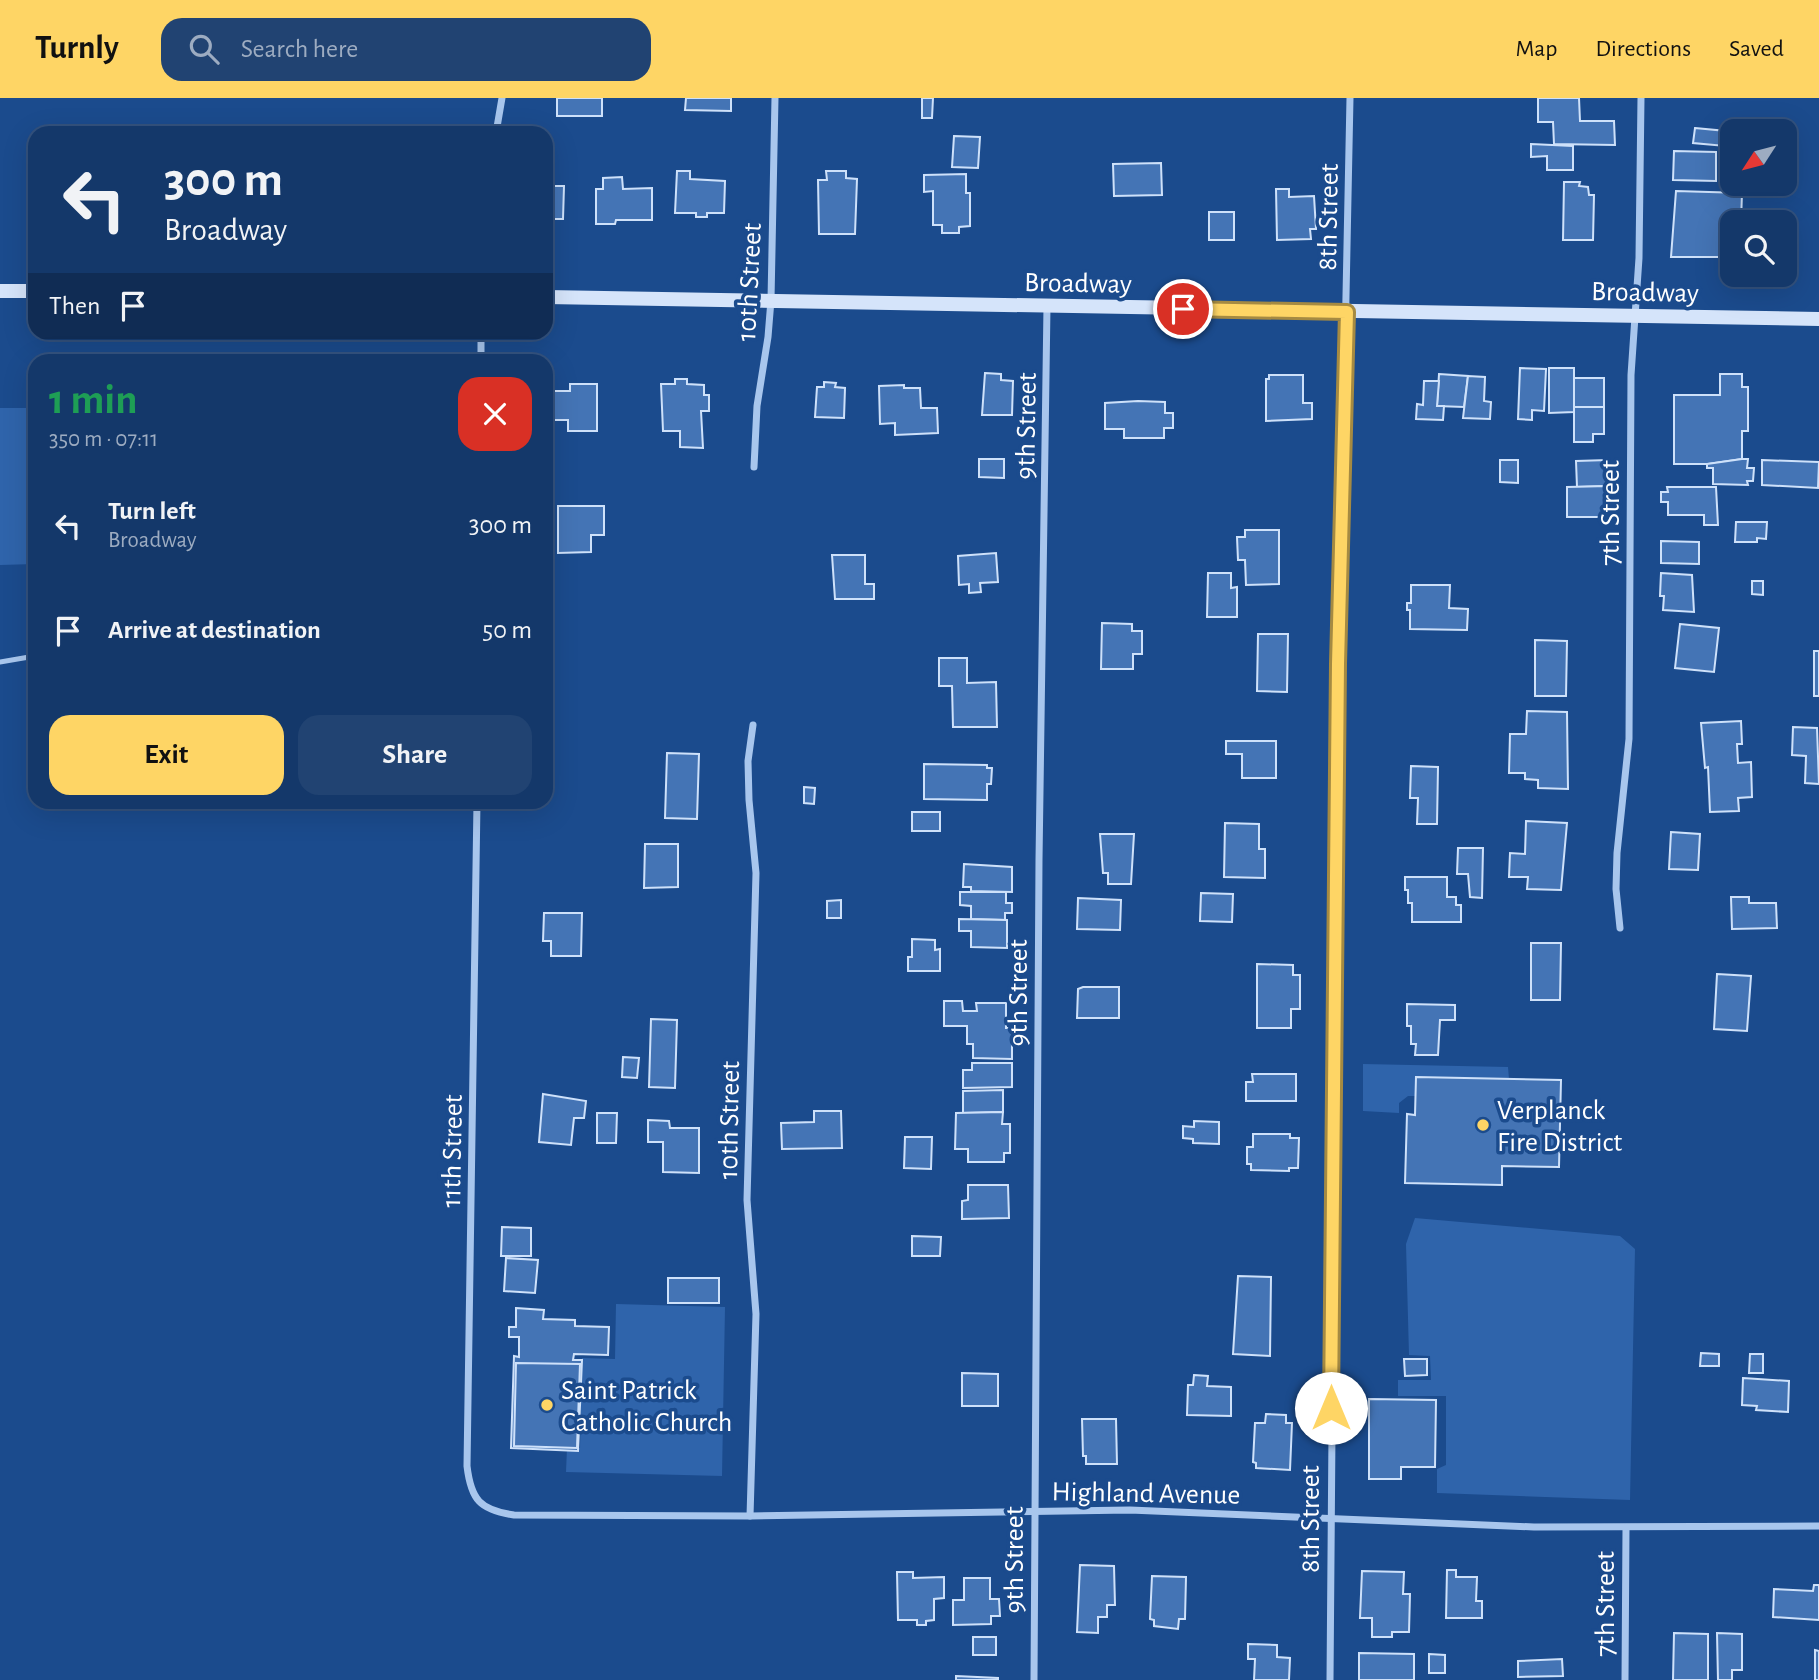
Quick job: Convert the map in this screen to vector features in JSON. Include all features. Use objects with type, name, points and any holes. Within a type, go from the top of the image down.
[{"type":"street","points":[[497,126],[502,98]]},
{"type":"street","name":"10th Street","points":[[754,467],[757,406],[771,300],[775,98]]},
{"type":"street","name":"8th Street","points":[[1330,1680],[1338,664],[1350,98]]},
{"type":"street","name":"7th Street","points":[[1620,928],[1616,889],[1629,738],[1631,374],[1639,258],[1640,98]]},
{"type":"street","points":[[0,291],[28,291]]},
{"type":"street","name":"Broadway","points":[[553,297],[1819,319]]},
{"type":"street","name":"9th Street","points":[[1034,1680],[1039,874],[1047,306]]},
{"type":"street","name":"10th Street","points":[[750,1516],[756,1314],[747,1200],[755,873],[748,800],[748,761],[753,725]]},
{"type":"street","name":"11th Street","points":[[476,1500],[469,1484],[467,1449],[477,809]]},
{"type":"street","name":"Highland Avenue","points":[[476,1500],[488,1509],[514,1515],[750,1516],[1169,1510],[1521,1527],[1819,1526]]},
{"type":"street","name":"7th Street","points":[[1625,1680],[1626,1528]]},
{"type":"lane","points":[[0,662],[28,657]]},
{"type":"shaded area","points":[[0,408],[28,408],[28,564],[0,565]]},
{"type":"shaded area","points":[[1363,1064],[1508,1067],[1509,1079],[1416,1077],[1415,1096],[1408,1096],[1399,1103],[1399,1113],[1363,1111]]},
{"type":"shaded area","points":[[1415,1218],[1620,1236],[1635,1249],[1630,1500],[1437,1493],[1437,1469],[1446,1465],[1446,1396],[1398,1396],[1398,1380],[1431,1380],[1430,1356],[1409,1355],[1406,1244]]},
{"type":"shaded area","points":[[616,1304],[725,1307],[722,1476],[566,1472],[567,1448],[580,1448],[582,1358],[615,1359]]},
{"type":"building","points":[[557,98],[602,98],[602,116],[557,116]]},
{"type":"building","points":[[686,98],[731,98],[731,111],[685,110]]},
{"type":"building","points":[[922,98],[933,98],[932,118],[922,118]]},
{"type":"building","points":[[1538,98],[1579,98],[1580,121],[1614,121],[1615,145],[1554,144],[1553,122],[1538,122]]},
{"type":"building","points":[[1695,128],[1720,130],[1720,146],[1693,143]]},
{"type":"building","points":[[954,136],[980,137],[978,168],[952,167]]},
{"type":"building","points":[[1531,144],[1573,146],[1573,170],[1547,170],[1547,156],[1531,157]]},
{"type":"building","points":[[1674,151],[1716,152],[1716,181],[1673,180]]},
{"type":"building","points":[[1161,163],[1162,195],[1114,196],[1113,164]]},
{"type":"building","points":[[677,171],[690,171],[690,179],[725,181],[724,213],[707,213],[707,217],[696,217],[696,213],[675,213]]},
{"type":"building","points":[[826,171],[846,171],[846,178],[857,179],[855,234],[819,234],[818,180],[827,180]]},
{"type":"building","points":[[966,174],[966,193],[970,193],[970,226],[959,227],[959,233],[942,233],[942,225],[933,225],[933,191],[924,192],[924,175]]},
{"type":"building","points":[[622,177],[623,189],[652,188],[652,220],[616,220],[615,224],[596,224],[596,189],[603,189],[603,178]]},
{"type":"building","points":[[1564,182],[1580,182],[1579,186],[1588,187],[1589,195],[1594,195],[1593,240],[1563,240]]},
{"type":"building","points":[[553,186],[564,186],[563,219],[553,219]]},
{"type":"building","points":[[1276,189],[1289,189],[1289,197],[1314,196],[1316,229],[1310,229],[1311,239],[1277,240]]},
{"type":"building","points":[[1676,191],[1742,196],[1741,210],[1720,210],[1720,257],[1671,257]]},
{"type":"building","points":[[1209,212],[1234,212],[1234,240],[1209,240]]},
{"type":"building","points":[[1520,368],[1546,369],[1544,411],[1532,410],[1532,420],[1518,419]]},
{"type":"building","points":[[1549,368],[1574,368],[1574,412],[1549,413]]},
{"type":"building","points":[[985,373],[1001,374],[1001,380],[1013,381],[1012,415],[982,415]]},
{"type":"building","points":[[1439,374],[1468,376],[1464,407],[1437,406]]},
{"type":"building","points":[[1720,374],[1742,374],[1742,387],[1748,387],[1748,431],[1742,431],[1742,459],[1707,464],[1674,464],[1674,395],[1720,395]]},
{"type":"building","points":[[1269,375],[1303,375],[1303,403],[1312,403],[1312,419],[1266,421],[1266,379],[1269,379]]},
{"type":"building","points":[[1468,376],[1485,377],[1484,401],[1491,402],[1490,419],[1463,418]]},
{"type":"building","points":[[1574,378],[1604,378],[1604,407],[1574,407]]},
{"type":"building","points":[[675,379],[687,379],[687,384],[704,385],[704,395],[709,395],[709,411],[701,411],[703,448],[680,447],[680,431],[663,431],[661,384],[675,384]]},
{"type":"building","points":[[1424,381],[1439,381],[1437,406],[1444,406],[1443,420],[1416,419],[1417,404],[1423,405]]},
{"type":"building","points":[[824,382],[836,383],[835,387],[845,388],[844,418],[815,417],[817,387],[824,387]]},
{"type":"building","points":[[570,384],[597,384],[597,431],[568,431],[568,420],[553,420],[553,391],[570,391]]},
{"type":"building","points":[[904,385],[904,388],[920,388],[921,408],[937,408],[938,433],[895,435],[895,423],[880,424],[879,386]]},
{"type":"building","points":[[1165,402],[1165,413],[1173,413],[1173,428],[1164,428],[1164,438],[1124,438],[1124,429],[1105,429],[1105,403]]},
{"type":"building","points":[[1574,407],[1604,407],[1604,434],[1593,434],[1593,442],[1574,442]]},
{"type":"building","points":[[979,459],[1004,459],[1004,478],[979,477]]},
{"type":"building","points":[[1748,459],[1747,468],[1754,468],[1753,481],[1747,481],[1748,485],[1713,484],[1713,468],[1707,468],[1707,464]]},
{"type":"building","points":[[1500,460],[1518,460],[1518,483],[1500,482]]},
{"type":"building","points":[[1608,460],[1608,486],[1577,487],[1576,461]]},
{"type":"building","points":[[1762,460],[1819,462],[1818,488],[1762,485]]},
{"type":"building","points":[[1608,486],[1608,517],[1567,517],[1567,487]]},
{"type":"building","points":[[1667,487],[1716,487],[1718,525],[1704,525],[1704,515],[1668,515],[1668,502],[1661,502],[1661,492],[1668,492]]},
{"type":"building","points":[[558,506],[604,506],[604,535],[591,535],[591,552],[558,553]]},
{"type":"building","points":[[1736,522],[1767,522],[1766,539],[1757,538],[1757,542],[1735,542]]},
{"type":"building","points":[[1245,530],[1279,530],[1279,584],[1246,585],[1245,560],[1238,560],[1237,537],[1245,537]]},
{"type":"building","points":[[1661,541],[1699,542],[1699,564],[1661,563]]},
{"type":"building","points":[[996,553],[998,582],[980,583],[981,592],[969,593],[969,584],[959,585],[958,556]]},
{"type":"building","points":[[832,555],[865,555],[865,584],[874,584],[874,599],[835,599]]},
{"type":"building","points":[[1208,573],[1231,573],[1231,588],[1237,587],[1237,617],[1207,617]]},
{"type":"building","points":[[1661,573],[1692,575],[1694,612],[1663,610],[1664,596],[1660,596]]},
{"type":"building","points":[[1752,581],[1763,581],[1763,595],[1752,594]]},
{"type":"building","points":[[1411,585],[1450,585],[1449,608],[1468,609],[1467,630],[1410,629],[1410,610],[1407,610],[1407,603],[1411,603]]},
{"type":"building","points":[[1102,623],[1132,624],[1132,631],[1142,631],[1142,654],[1133,654],[1133,669],[1101,669]]},
{"type":"building","points":[[1680,624],[1719,628],[1714,672],[1675,668]]},
{"type":"building","points":[[1258,634],[1288,634],[1287,692],[1257,691]]},
{"type":"building","points":[[1535,640],[1567,641],[1566,696],[1535,696]]},
{"type":"building","points":[[1814,651],[1819,651],[1819,696],[1814,696]]},
{"type":"building","points":[[939,658],[967,658],[967,683],[996,682],[997,727],[953,727],[952,686],[939,686]]},
{"type":"building","points":[[1527,711],[1567,712],[1568,789],[1538,788],[1538,780],[1525,779],[1525,773],[1509,773],[1510,734],[1526,734]]},
{"type":"building","points":[[1741,721],[1742,744],[1737,744],[1738,763],[1751,762],[1752,797],[1738,798],[1739,811],[1710,812],[1708,767],[1705,768],[1701,723]]},
{"type":"building","points":[[1793,727],[1817,728],[1819,784],[1805,783],[1806,756],[1792,755]]},
{"type":"building","points":[[1226,741],[1276,741],[1276,778],[1242,778],[1242,754],[1226,754]]},
{"type":"building","points":[[667,753],[699,754],[697,819],[665,818]]},
{"type":"building","points":[[924,764],[987,765],[987,768],[992,768],[991,784],[987,784],[987,800],[924,799]]},
{"type":"building","points":[[1411,766],[1438,767],[1437,824],[1417,824],[1418,798],[1410,798]]},
{"type":"building","points":[[804,787],[815,788],[814,804],[804,803]]},
{"type":"building","points":[[912,812],[940,812],[940,831],[912,831]]},
{"type":"building","points":[[1526,821],[1567,823],[1561,890],[1527,889],[1528,877],[1509,877],[1510,853],[1525,854]]},
{"type":"building","points":[[1225,823],[1259,824],[1259,849],[1265,849],[1265,878],[1224,877]]},
{"type":"building","points":[[1671,832],[1700,834],[1698,870],[1669,869]]},
{"type":"building","points":[[1100,834],[1134,834],[1131,884],[1108,884],[1108,873],[1103,873]]},
{"type":"building","points":[[645,844],[678,844],[678,887],[644,888]]},
{"type":"building","points":[[1458,848],[1483,848],[1482,898],[1470,897],[1468,874],[1457,874]]},
{"type":"building","points":[[964,864],[1012,867],[1012,892],[971,891],[971,887],[963,887]]},
{"type":"building","points":[[1405,877],[1447,877],[1447,897],[1456,897],[1456,905],[1461,905],[1461,922],[1412,922],[1412,903],[1408,903]]},
{"type":"building","points":[[960,892],[1006,892],[1006,903],[1012,903],[1012,913],[1005,913],[1005,920],[971,919],[971,906],[960,905]]},
{"type":"building","points":[[1201,893],[1233,894],[1232,922],[1200,921]]},
{"type":"building","points":[[1731,897],[1749,897],[1749,903],[1776,903],[1777,928],[1732,929]]},
{"type":"building","points":[[1078,898],[1121,900],[1120,930],[1077,929]]},
{"type":"building","points":[[841,900],[841,918],[827,918],[827,901]]},
{"type":"building","points":[[544,913],[582,913],[581,956],[551,956],[551,941],[543,941]]},
{"type":"building","points":[[959,919],[1007,920],[1007,948],[971,947],[971,931],[959,931]]},
{"type":"building","points":[[912,939],[935,940],[935,950],[940,949],[940,971],[908,971],[908,957],[912,957]]},
{"type":"building","points":[[1531,943],[1561,943],[1560,1000],[1531,1000]]},
{"type":"building","points":[[1257,964],[1293,965],[1293,975],[1300,975],[1300,1009],[1291,1009],[1291,1028],[1257,1028]]},
{"type":"building","points":[[1717,974],[1751,976],[1747,1031],[1714,1029]]},
{"type":"building","points":[[1119,987],[1119,1018],[1077,1018],[1078,989]]},
{"type":"building","points":[[944,1001],[962,1001],[963,1011],[977,1011],[976,1003],[1006,1003],[1006,1028],[1012,1028],[1012,1059],[973,1058],[973,1044],[967,1044],[967,1026],[944,1026]]},
{"type":"building","points":[[1407,1004],[1455,1005],[1455,1020],[1440,1020],[1438,1055],[1415,1055],[1416,1044],[1411,1044],[1411,1026],[1407,1026]]},
{"type":"building","points":[[651,1019],[677,1020],[675,1088],[649,1087]]},
{"type":"building","points":[[623,1057],[639,1058],[637,1078],[622,1077]]},
{"type":"building","points":[[972,1063],[1012,1063],[1012,1087],[963,1088],[963,1070],[972,1070]]},
{"type":"building","points":[[1252,1074],[1296,1074],[1296,1101],[1246,1101],[1246,1082],[1253,1082]]},
{"type":"building","name":"Verplanck Fire District","points":[[1416,1077],[1561,1080],[1559,1167],[1502,1166],[1502,1185],[1405,1183],[1407,1114],[1415,1115]]},
{"type":"building","points":[[1003,1090],[1003,1112],[963,1113],[963,1091]]},
{"type":"building","points":[[543,1094],[586,1101],[584,1118],[574,1118],[571,1145],[539,1142]]},
{"type":"building","points":[[814,1111],[841,1111],[842,1148],[782,1149],[781,1123],[814,1122]]},
{"type":"building","points":[[1003,1112],[1002,1124],[1010,1124],[1010,1153],[1004,1153],[1004,1162],[968,1162],[968,1149],[955,1149],[956,1113]]},
{"type":"building","points":[[597,1113],[617,1113],[616,1143],[597,1143]]},
{"type":"building","points":[[648,1120],[669,1121],[670,1128],[699,1128],[699,1173],[663,1172],[663,1142],[648,1142]]},
{"type":"building","points":[[1194,1121],[1219,1122],[1219,1144],[1193,1143],[1193,1139],[1183,1138],[1183,1126],[1194,1127]]},
{"type":"building","points":[[1253,1134],[1290,1134],[1290,1138],[1299,1138],[1298,1168],[1289,1168],[1289,1171],[1251,1170],[1251,1164],[1247,1164],[1247,1147],[1253,1147]]},
{"type":"building","points":[[905,1137],[932,1137],[931,1169],[904,1168]]},
{"type":"building","points":[[968,1185],[1008,1185],[1009,1218],[962,1219],[962,1201],[968,1200]]},
{"type":"building","points":[[502,1227],[531,1228],[531,1256],[501,1256]]},
{"type":"building","points":[[912,1236],[941,1237],[940,1256],[912,1256]]},
{"type":"building","points":[[506,1258],[538,1260],[535,1293],[504,1291]]},
{"type":"building","points":[[1238,1276],[1271,1277],[1270,1356],[1233,1354]]},
{"type":"building","points":[[668,1278],[719,1278],[719,1303],[668,1303]]},
{"type":"building","points":[[516,1308],[544,1310],[543,1319],[575,1320],[575,1326],[609,1327],[608,1355],[574,1354],[573,1360],[582,1360],[578,1451],[511,1448],[514,1356],[519,1357],[519,1337],[509,1337],[509,1327],[516,1327]]},
{"type":"building","points":[[1701,1353],[1719,1354],[1719,1366],[1700,1366]]},
{"type":"building","points":[[1750,1354],[1763,1354],[1763,1373],[1749,1373]]},
{"type":"building","points":[[1404,1359],[1427,1359],[1427,1375],[1405,1376]]},
{"type":"building","name":"Saint Patrick Catholic Church","points":[[516,1363],[580,1364],[577,1448],[514,1446]]},
{"type":"building","points":[[962,1373],[998,1374],[998,1406],[962,1406]]},
{"type":"building","points":[[1194,1375],[1208,1376],[1207,1386],[1231,1387],[1231,1416],[1187,1415],[1188,1385],[1193,1385]]},
{"type":"building","points":[[1743,1378],[1789,1381],[1788,1412],[1756,1410],[1757,1406],[1742,1405]]},
{"type":"building","points":[[1369,1399],[1436,1400],[1435,1467],[1401,1467],[1401,1479],[1369,1479]]},
{"type":"building","points":[[1266,1414],[1286,1415],[1286,1423],[1292,1423],[1290,1470],[1256,1468],[1256,1463],[1253,1462],[1255,1423],[1265,1423]]},
{"type":"building","points":[[1082,1419],[1116,1419],[1117,1464],[1086,1464],[1086,1456],[1083,1456]]},
{"type":"building","points":[[1080,1565],[1114,1566],[1115,1605],[1107,1605],[1107,1617],[1098,1617],[1098,1633],[1077,1632]]},
{"type":"building","points":[[1447,1570],[1456,1570],[1456,1577],[1477,1577],[1476,1601],[1482,1601],[1482,1618],[1446,1618]]},
{"type":"building","points":[[1362,1571],[1404,1572],[1403,1594],[1410,1594],[1409,1632],[1392,1632],[1392,1637],[1372,1637],[1372,1618],[1360,1618]]},
{"type":"building","points":[[897,1572],[913,1572],[913,1578],[944,1577],[944,1598],[934,1599],[934,1620],[926,1621],[926,1625],[917,1625],[917,1620],[898,1620]]},
{"type":"building","points":[[1152,1576],[1186,1577],[1185,1619],[1179,1619],[1178,1629],[1154,1626],[1154,1620],[1150,1619]]},
{"type":"building","points":[[964,1578],[990,1578],[990,1599],[999,1599],[1000,1616],[991,1616],[991,1624],[953,1625],[953,1600],[964,1600]]},
{"type":"building","points":[[1814,1585],[1819,1585],[1819,1620],[1773,1617],[1774,1589],[1813,1591]]},
{"type":"building","points":[[1674,1633],[1708,1634],[1708,1680],[1673,1680]]},
{"type":"building","points":[[1717,1633],[1742,1634],[1742,1670],[1732,1670],[1732,1680],[1718,1680]]},
{"type":"building","points":[[973,1637],[996,1637],[996,1655],[973,1655]]},
{"type":"building","points":[[1248,1644],[1277,1645],[1277,1657],[1290,1658],[1289,1680],[1254,1680],[1255,1659],[1248,1659]]},
{"type":"building","points":[[1815,1650],[1819,1651],[1819,1680],[1815,1680]]},
{"type":"building","points":[[1359,1653],[1414,1654],[1414,1680],[1359,1680]]},
{"type":"building","points":[[1429,1654],[1445,1655],[1445,1673],[1429,1673]]},
{"type":"building","points":[[1562,1659],[1563,1676],[1518,1677],[1518,1661]]},
{"type":"building","points":[[956,1676],[998,1678],[998,1680],[956,1680]]},
{"type":"place","name":"Verplanck Fire District","points":[[1483,1125]]},
{"type":"place","name":"Saint Patrick Catholic Church","points":[[547,1405]]},
{"type":"route","points":[[1183,309],[1347,312],[1342,418],[1338,664],[1331,1408]]}]
